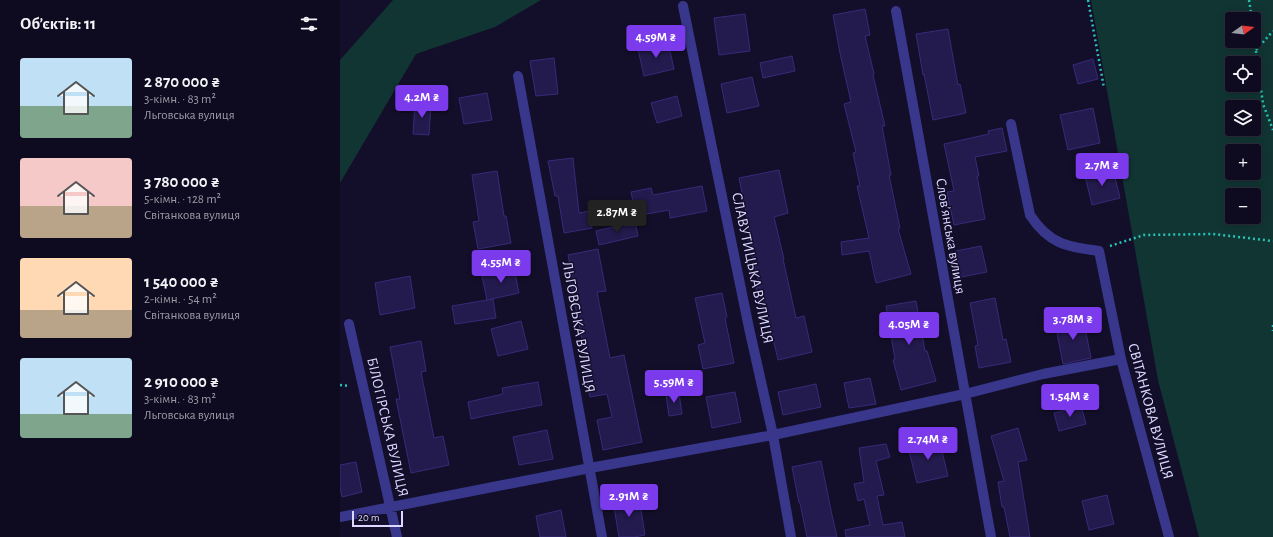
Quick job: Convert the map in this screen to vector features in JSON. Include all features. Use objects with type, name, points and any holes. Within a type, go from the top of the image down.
[{"type":"street","name":"СЛАВУТИЦЬКА ВУЛИЦЯ","points":[[683,6],[773,435],[791,537]]},
{"type":"street","name":"Словʼянська вулиця","points":[[896,12],[991,537]]},
{"type":"street","name":"ЛЬГОВСЬКА ВУЛИЦЯ","points":[[518,76],[602,537]]},
{"type":"street","points":[[1011,124],[1030,215],[1037,226],[1051,238],[1066,246],[1099,251]]},
{"type":"street","name":"СВІТАНКОВА ВУЛИЦЯ","points":[[1099,251],[1121,359],[1169,537]]},
{"type":"street","name":"БІЛОГІРСЬКА ВУЛИЦЯ","points":[[349,324],[397,537]]},
{"type":"street","points":[[340,517],[590,468],[773,435],[965,394],[1043,374],[1121,359]]},
{"type":"path","points":[[1088,0],[1104,88]]},
{"type":"path","points":[[1249,0],[1251,12]]},
{"type":"path","points":[[1273,31],[1256,50],[1263,104],[1273,130]]},
{"type":"path","points":[[1099,251],[1106,247],[1144,235],[1213,234],[1273,241]]},
{"type":"path","points":[[1273,325],[1273,331]]},
{"type":"green space","points":[[393,0],[541,0],[495,27],[416,54],[340,183],[340,60]]},
{"type":"green space","points":[[1091,0],[1273,0],[1273,537],[1199,537],[1158,380]]},
{"type":"building","points":[[865,9],[870,35],[865,36],[885,126],[882,126],[891,175],[889,175],[900,228],[898,229],[911,274],[876,283],[869,251],[842,255],[841,242],[869,238],[857,186],[860,186],[853,153],[856,152],[844,104],[851,102],[833,15]]},
{"type":"building","points":[[745,14],[750,51],[719,55],[714,18]]},
{"type":"building","points":[[948,29],[958,85],[960,84],[966,113],[933,120],[916,34]]},
{"type":"building","points":[[668,42],[674,69],[644,76],[638,49]]},
{"type":"building","points":[[792,56],[795,71],[763,78],[760,63]]},
{"type":"building","points":[[554,58],[558,94],[536,96],[530,61]]},
{"type":"building","points":[[1093,59],[1098,79],[1078,84],[1073,65]]},
{"type":"building","points":[[752,77],[759,106],[727,113],[721,84]]},
{"type":"building","points":[[487,93],[492,120],[464,124],[459,98]]},
{"type":"building","points":[[677,96],[682,116],[657,123],[651,103]]},
{"type":"building","points":[[415,103],[431,104],[429,135],[413,134]]},
{"type":"building","points":[[1093,108],[1100,143],[1068,150],[1060,115]]},
{"type":"building","points":[[1002,128],[1007,151],[975,157],[985,219],[954,225],[947,192],[954,191],[944,144],[989,134],[988,131]]},
{"type":"building","points":[[573,158],[579,213],[589,211],[592,228],[564,233],[558,196],[555,196],[548,161]]},
{"type":"building","points":[[1113,169],[1120,198],[1092,205],[1085,176]]},
{"type":"building","points":[[779,170],[788,213],[774,217],[796,318],[804,316],[812,352],[778,360],[767,312],[762,313],[756,288],[760,287],[747,237],[751,236],[739,178]]},
{"type":"building","points":[[497,171],[504,216],[506,216],[511,243],[478,249],[473,222],[479,221],[472,175]]},
{"type":"building","points":[[702,186],[707,211],[670,218],[669,210],[636,216],[631,192],[651,188],[653,195]]},
{"type":"building","points":[[635,222],[638,236],[599,245],[596,231]]},
{"type":"building","points":[[981,246],[987,272],[961,277],[956,251]]},
{"type":"building","points":[[598,249],[606,291],[597,292],[610,358],[624,355],[642,442],[603,450],[597,420],[612,417],[607,394],[590,397],[583,363],[587,363],[568,271],[571,271],[568,255]]},
{"type":"building","points":[[514,268],[519,293],[487,300],[482,276]]},
{"type":"building","points":[[410,276],[415,308],[380,315],[375,283]]},
{"type":"building","points":[[722,293],[727,317],[725,318],[734,363],[703,369],[698,345],[705,343],[695,298]]},
{"type":"building","points":[[995,298],[1003,340],[1006,339],[1011,362],[979,368],[975,346],[978,345],[970,303]]},
{"type":"building","points":[[493,299],[496,318],[455,324],[452,306]]},
{"type":"building","points":[[916,301],[925,351],[927,351],[936,381],[901,390],[893,360],[895,359],[886,306]]},
{"type":"building","points":[[1083,318],[1091,358],[1063,364],[1055,323]]},
{"type":"building","points":[[521,321],[528,349],[498,356],[491,329]]},
{"type":"building","points":[[421,341],[426,371],[421,372],[434,438],[443,436],[449,465],[411,473],[396,399],[400,399],[390,347]]},
{"type":"building","points":[[870,378],[876,404],[849,408],[844,383]]},
{"type":"building","points":[[538,382],[542,405],[471,419],[468,402],[503,394],[502,388]]},
{"type":"building","points":[[816,384],[821,407],[783,415],[778,392]]},
{"type":"building","points":[[735,392],[741,422],[712,428],[706,397]]},
{"type":"building","points":[[679,393],[682,414],[669,416],[666,395]]},
{"type":"building","points":[[1081,406],[1086,424],[1059,431],[1054,413]]},
{"type":"building","points":[[1018,428],[1027,460],[1018,462],[1030,537],[1010,537],[1004,507],[1002,507],[998,482],[1004,481],[991,436]]},
{"type":"building","points":[[547,430],[553,459],[519,465],[513,437]]},
{"type":"building","points":[[939,439],[948,476],[917,483],[908,447]]},
{"type":"building","points":[[886,444],[890,457],[876,461],[884,495],[877,496],[883,525],[902,522],[905,537],[846,537],[845,530],[870,525],[864,499],[858,501],[854,484],[864,482],[859,448]]},
{"type":"building","points":[[821,461],[837,537],[807,537],[799,503],[792,467]]},
{"type":"building","points":[[356,462],[362,492],[342,497],[340,488],[340,465]]},
{"type":"building","points":[[1107,495],[1114,524],[1089,530],[1082,501]]},
{"type":"building","points":[[639,497],[645,535],[619,537],[613,501]]},
{"type":"building","points":[[561,510],[566,537],[540,537],[536,516]]}]
